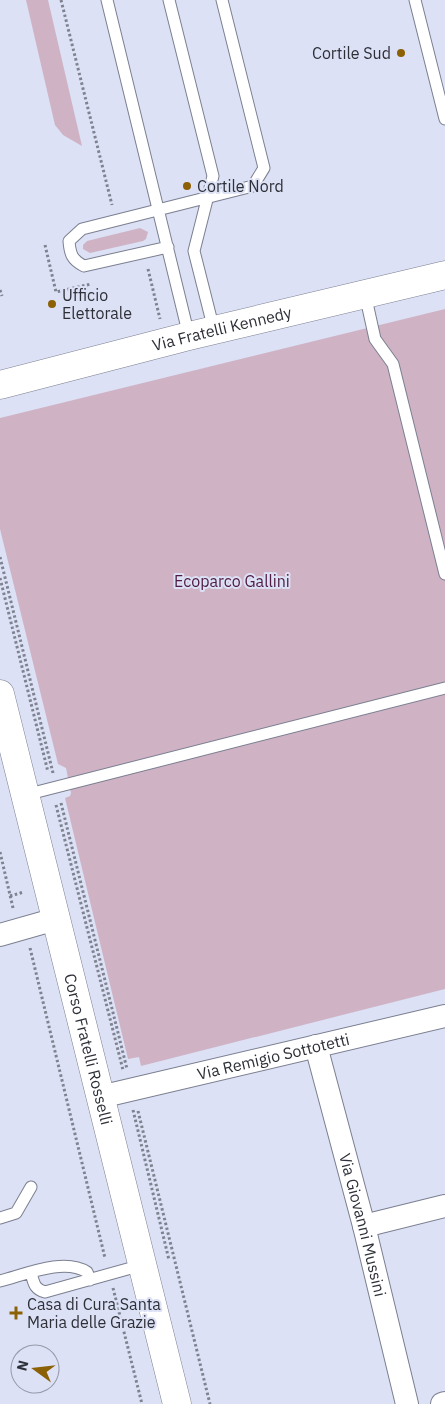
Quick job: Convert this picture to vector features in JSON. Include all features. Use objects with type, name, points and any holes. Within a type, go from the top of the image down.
[{"type":"street","name":"Via Fratelli Kennedy","points":[[0,385],[202,333],[445,275]]},
{"type":"street","name":"Corso Fratelli Rosselli","points":[[2,710],[14,768],[25,795],[177,1404]]},
{"type":"street","points":[[0,935],[56,919]]},
{"type":"street","name":"Via Remigio Sottotetti","points":[[100,1097],[445,1016]]},
{"type":"street","name":"Via Giovanni Mussini","points":[[316,1046],[364,1226],[407,1404]]},
{"type":"street","points":[[364,1226],[445,1206]]},
{"type":"lane","points":[[107,0],[168,247],[202,333]]},
{"type":"lane","points":[[169,0],[213,176],[194,251],[202,333]]},
{"type":"lane","points":[[168,247],[92,266],[84,266],[76,262],[70,254],[69,241],[76,232],[82,229],[254,186],[264,168],[222,0]]},
{"type":"lane","points":[[415,0],[445,119]]},
{"type":"lane","points":[[365,294],[375,339],[393,364],[445,574]]},
{"type":"lane","points":[[25,795],[445,688]]},
{"type":"lane","points":[[0,1218],[16,1213],[31,1188]]},
{"type":"lane","points":[[31,1273],[34,1285],[38,1290],[45,1292],[142,1265]]},
{"type":"lane","points":[[0,1281],[70,1266],[87,1272],[90,1280]]},
{"type":"path","points":[[61,0],[115,220]]},
{"type":"path","points":[[144,253],[160,319]]},
{"type":"path","points":[[0,290],[2,296]]},
{"type":"path","points":[[0,557],[54,788]]},
{"type":"path","points":[[0,578],[210,1404]]},
{"type":"path","points":[[0,852],[13,910],[29,948],[142,1404]]},
{"type":"path","points":[[130,1090],[169,1261]]},
{"type":"green space","points":[[26,0],[48,0],[82,146],[63,135],[55,125]]},
{"type":"green space","points":[[140,228],[148,232],[146,239],[143,241],[90,253],[83,249],[83,245],[87,241]]},
{"type":"green space","name":"Ecoparco Gallini","points":[[445,309],[445,989],[141,1066],[139,1057],[128,1059],[65,798],[70,796],[71,793],[66,768],[58,764],[0,529],[0,418]]},
{"type":"place","name":"Cortile Sud","points":[[401,53]]},
{"type":"place","name":"Cortile Nord","points":[[187,186]]},
{"type":"place","name":"Ufficio Elettorale","points":[[52,304]]},
{"type":"place","name":"Casa di Cura Santa Maria delle Grazie","points":[[16,1313]]}]
